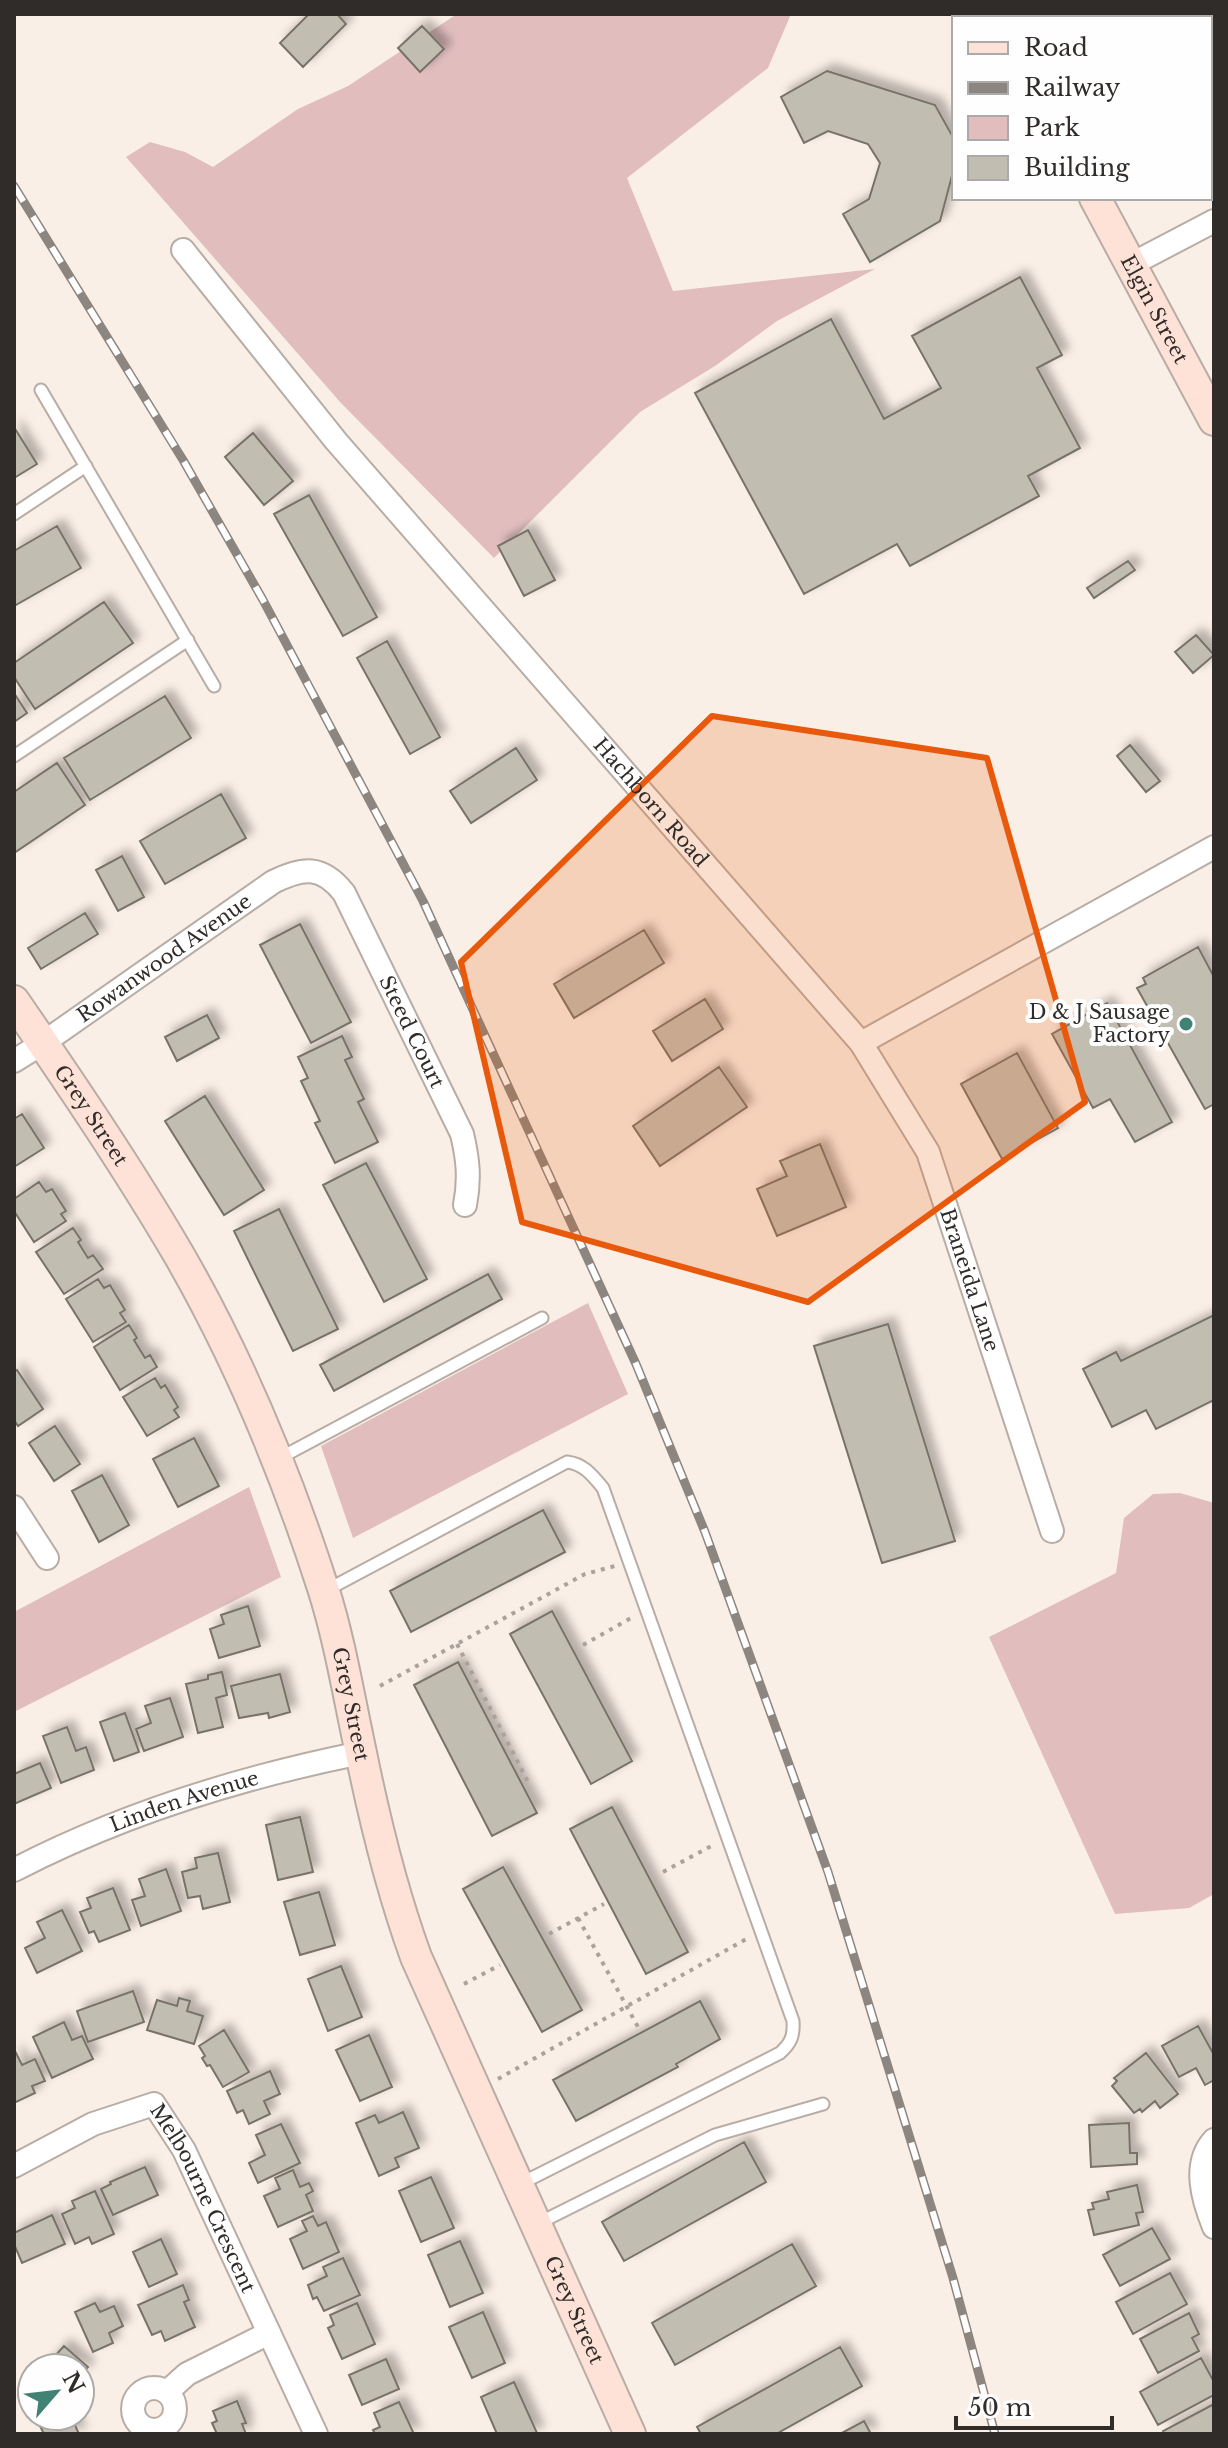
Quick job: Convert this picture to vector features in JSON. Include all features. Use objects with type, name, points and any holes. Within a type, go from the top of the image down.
[{"type":"street","name":"Elgin Street","points":[[1096,200],[1214,420]]},
{"type":"street","points":[[1132,264],[1214,221]]},
{"type":"street","name":"Hachborn Road","points":[[183,250],[336,441],[861,1043]]},
{"type":"street","points":[[861,1043],[1214,847]]},
{"type":"street","name":"Rowanwood Avenue","points":[[14,1061],[273,882],[306,869],[319,873]]},
{"type":"street","name":"Steed Court","points":[[319,873],[335,882],[344,893],[462,1134],[469,1164],[465,1205]]},
{"type":"street","name":"Grey Street","points":[[14,1001],[180,1257],[221,1336],[277,1459],[324,1591],[399,1909],[432,1998],[630,2434]]},
{"type":"street","name":"Braneida Lane","points":[[861,1043],[928,1152],[1052,1531]]},
{"type":"street","points":[[14,1507],[47,1558]]},
{"type":"street","name":"Linden Avenue","points":[[14,1870],[47,1852],[124,1821],[217,1789],[313,1762],[361,1753]]},
{"type":"street","name":"Melbourne Crescent","points":[[14,2166],[93,2124],[154,2104],[184,2150],[316,2434]]},
{"type":"street","points":[[1214,2140],[1203,2160],[1201,2185],[1214,2227]]},
{"type":"street","points":[[167,2392],[187,2374],[269,2333]]},
{"type":"lane","points":[[41,390],[214,686]]},
{"type":"lane","points":[[14,514],[86,466]]},
{"type":"lane","points":[[14,756],[188,640]]},
{"type":"lane","points":[[277,1459],[542,1318]]},
{"type":"lane","points":[[324,1591],[567,1462],[577,1463],[591,1472],[603,1488],[793,2021],[791,2043],[780,2053],[518,2185]]},
{"type":"lane","points":[[537,2225],[715,2135],[823,2104]]},
{"type":"path","points":[[380,1686],[585,1574],[629,1562]]},
{"type":"path","points":[[583,1645],[646,1610]]},
{"type":"path","points":[[457,1644],[528,1782]]},
{"type":"path","points":[[663,1872],[727,1837]]},
{"type":"path","points":[[549,1934],[604,1904]]},
{"type":"path","points":[[578,1918],[638,2027]]},
{"type":"path","points":[[476,2092],[761,1931]]},
{"type":"path","points":[[464,1984],[500,1965]]},
{"type":"highlighted area","points":[[712,716],[987,758],[1085,1102],[808,1302],[522,1222],[461,962]]},
{"type":"green space","points":[[457,14],[791,14],[768,68],[627,178],[673,291],[875,269],[777,321],[715,366],[640,412],[494,558],[340,402],[126,157],[150,142],[185,152],[213,167],[298,109],[348,86]]},
{"type":"green space","points":[[588,1303],[628,1394],[353,1538],[321,1446]]},
{"type":"green space","points":[[249,1487],[281,1577],[14,1712],[14,1612]]},
{"type":"green space","points":[[1180,1493],[1214,1503],[1214,1894],[1189,1908],[1115,1914],[989,1637],[1116,1573],[1124,1518],[1153,1494]]},
{"type":"building","points":[[309,14],[337,14],[346,24],[303,67],[280,43]]},
{"type":"building","points":[[1214,14],[1214,114],[1212,16],[1125,16]]},
{"type":"building","points":[[422,26],[444,49],[420,72],[398,48]]},
{"type":"building","points":[[827,71],[935,105],[952,135],[952,176],[940,221],[870,262],[843,214],[869,199],[880,163],[868,144],[828,131],[804,143],[781,97]]},
{"type":"building","points":[[1020,277],[1062,355],[1037,368],[1080,448],[1028,476],[1039,496],[910,566],[897,544],[804,594],[695,393],[831,319],[884,419],[941,388],[912,336]]},
{"type":"building","points":[[14,427],[37,464],[14,478]]},
{"type":"building","points":[[253,433],[293,481],[264,505],[225,457]]},
{"type":"building","points":[[309,495],[377,617],[343,636],[274,514]]},
{"type":"building","points":[[57,526],[81,568],[14,606],[14,551]]},
{"type":"building","points":[[528,530],[555,580],[524,596],[498,546]]},
{"type":"building","points":[[1128,561],[1135,570],[1094,598],[1087,588]]},
{"type":"building","points":[[104,602],[133,643],[35,709],[14,677],[14,663]]},
{"type":"building","points":[[1196,635],[1214,655],[1193,673],[1175,652]]},
{"type":"building","points":[[387,641],[440,737],[410,754],[357,658]]},
{"type":"building","points":[[14,693],[27,713],[14,722]]},
{"type":"building","points":[[165,696],[191,738],[90,800],[64,758]]},
{"type":"building","points":[[1130,745],[1160,781],[1146,792],[1117,756]]},
{"type":"building","points":[[516,748],[537,780],[471,823],[450,791]]},
{"type":"building","points":[[57,763],[85,805],[14,853],[14,792]]},
{"type":"building","points":[[221,794],[246,838],[165,884],[140,841]]},
{"type":"building","points":[[122,856],[144,897],[118,911],[96,870]]},
{"type":"building","points":[[85,913],[98,934],[41,969],[28,948]]},
{"type":"building","points":[[300,924],[351,1022],[311,1043],[260,945]]},
{"type":"building","points":[[644,930],[664,963],[574,1018],[554,984]]},
{"type":"building","name":"D & J Sausage Factory","points":[[1198,947],[1214,977],[1214,1104],[1205,1109],[1137,988],[1146,984],[1143,978]]},
{"type":"building","points":[[705,999],[723,1029],[672,1061],[653,1031]]},
{"type":"building","points":[[1107,1003],[1172,1122],[1135,1142],[1110,1099],[1093,1108],[1052,1034]]},
{"type":"building","points":[[207,1015],[219,1038],[177,1061],[165,1037]]},
{"type":"building","points":[[342,1036],[352,1057],[345,1060],[364,1099],[358,1102],[378,1142],[335,1163],[315,1123],[320,1121],[301,1081],[308,1078],[298,1057]]},
{"type":"building","points":[[1017,1053],[1058,1128],[1002,1159],[961,1084]]},
{"type":"building","points":[[719,1067],[747,1107],[660,1166],[633,1126]]},
{"type":"building","points":[[205,1096],[264,1190],[224,1215],[165,1121]]},
{"type":"building","points":[[22,1114],[44,1148],[14,1167],[14,1119]]},
{"type":"building","points":[[820,1144],[846,1207],[777,1236],[757,1189],[787,1176],[780,1161]]},
{"type":"building","points":[[366,1163],[427,1279],[384,1302],[323,1185]]},
{"type":"building","points":[[39,1182],[46,1192],[52,1189],[66,1211],[61,1214],[66,1221],[34,1242],[14,1211],[14,1199]]},
{"type":"building","points":[[279,1209],[338,1329],[293,1351],[234,1231]]},
{"type":"building","points":[[73,1228],[88,1258],[93,1255],[103,1269],[64,1294],[36,1252]]},
{"type":"building","points":[[488,1274],[502,1299],[334,1391],[320,1365]]},
{"type":"building","points":[[98,1279],[104,1288],[110,1285],[125,1310],[120,1313],[126,1322],[93,1342],[66,1299]]},
{"type":"building","points":[[1214,1315],[1214,1400],[1156,1429],[1146,1410],[1112,1427],[1083,1369],[1116,1352],[1121,1361]]},
{"type":"building","points":[[888,1324],[955,1541],[882,1563],[814,1346]]},
{"type":"building","points":[[129,1325],[145,1358],[150,1355],[157,1367],[120,1390],[94,1347]]},
{"type":"building","points":[[17,1370],[43,1409],[18,1426],[14,1420],[14,1372]]},
{"type":"building","points":[[155,1378],[161,1388],[165,1385],[178,1407],[174,1410],[179,1417],[147,1436],[123,1397]]},
{"type":"building","points":[[55,1426],[80,1464],[54,1481],[29,1443]]},
{"type":"building","points":[[194,1438],[219,1486],[178,1507],[153,1459]]},
{"type":"building","points":[[102,1475],[129,1525],[99,1542],[72,1491]]},
{"type":"building","points":[[543,1510],[565,1552],[411,1632],[390,1591]]},
{"type":"building","points":[[248,1606],[260,1646],[219,1658],[210,1629],[224,1624],[221,1615]]},
{"type":"building","points":[[552,1611],[632,1761],[591,1784],[510,1634]]},
{"type":"building","points":[[458,1662],[537,1813],[492,1836],[414,1685]]},
{"type":"building","points":[[222,1672],[227,1695],[216,1698],[223,1727],[198,1733],[186,1684]]},
{"type":"building","points":[[280,1674],[290,1712],[269,1718],[268,1713],[239,1718],[231,1686]]},
{"type":"building","points":[[170,1698],[183,1737],[144,1751],[136,1729],[151,1723],[145,1706]]},
{"type":"building","points":[[125,1713],[139,1752],[114,1761],[100,1722]]},
{"type":"building","points":[[67,1727],[76,1751],[86,1747],[94,1770],[61,1783],[43,1736]]},
{"type":"building","points":[[40,1763],[51,1788],[14,1804],[14,1774]]},
{"type":"building","points":[[612,1807],[688,1952],[646,1974],[570,1829]]},
{"type":"building","points":[[300,1817],[313,1872],[278,1880],[266,1825]]},
{"type":"building","points":[[218,1853],[230,1902],[203,1909],[200,1896],[188,1898],[182,1872],[197,1868],[195,1858]]},
{"type":"building","points":[[503,1867],[582,2010],[542,2032],[463,1889]]},
{"type":"building","points":[[166,1869],[181,1911],[141,1926],[132,1900],[145,1896],[139,1879]]},
{"type":"building","points":[[113,1888],[130,1930],[99,1942],[94,1931],[89,1933],[80,1912],[91,1908],[87,1898]]},
{"type":"building","points":[[319,1892],[335,1945],[300,1955],[284,1902]]},
{"type":"building","points":[[62,1910],[82,1951],[37,1973],[25,1948],[45,1938],[37,1922]]},
{"type":"building","points":[[341,1966],[362,2017],[328,2031],[308,1979]]},
{"type":"building","points":[[133,1991],[144,2022],[88,2042],[77,2011]]},
{"type":"building","points":[[179,1998],[190,2001],[187,2011],[203,2016],[194,2044],[147,2030],[157,2000],[177,2006]]},
{"type":"building","points":[[700,2001],[720,2039],[676,2064],[678,2067],[576,2121],[553,2080]]},
{"type":"building","points":[[64,2022],[72,2040],[82,2036],[93,2059],[52,2078],[33,2037]]},
{"type":"building","points":[[1198,2026],[1214,2055],[1214,2080],[1205,2085],[1196,2068],[1179,2077],[1162,2046]]},
{"type":"building","points":[[224,2030],[249,2072],[223,2087],[202,2058],[205,2056],[199,2046]]},
{"type":"building","points":[[369,2035],[392,2087],[360,2101],[336,2050]]},
{"type":"building","points":[[15,2051],[22,2065],[35,2059],[45,2081],[32,2086],[35,2093],[14,2103]]},
{"type":"building","points":[[1146,2053],[1178,2094],[1160,2108],[1155,2101],[1142,2112],[1140,2109],[1134,2113],[1112,2086],[1117,2081],[1114,2078]]},
{"type":"building","points":[[270,2071],[280,2094],[264,2101],[270,2114],[249,2124],[243,2110],[237,2113],[227,2091]]},
{"type":"building","points":[[403,2112],[419,2148],[395,2158],[399,2167],[379,2176],[356,2123],[375,2115],[379,2123]]},
{"type":"building","points":[[1129,2123],[1130,2153],[1137,2153],[1137,2164],[1091,2167],[1089,2125]]},
{"type":"building","points":[[281,2124],[300,2163],[258,2183],[249,2163],[265,2155],[256,2135]]},
{"type":"building","points":[[744,2142],[766,2182],[624,2261],[602,2222]]},
{"type":"building","points":[[145,2167],[158,2195],[113,2215],[101,2189]]},
{"type":"building","points":[[293,2170],[300,2187],[309,2183],[313,2191],[306,2195],[313,2211],[278,2227],[264,2196],[280,2189],[275,2178]]},
{"type":"building","points":[[431,2177],[454,2228],[421,2242],[399,2191]]},
{"type":"building","points":[[1137,2185],[1143,2212],[1136,2213],[1139,2225],[1094,2235],[1088,2210],[1094,2209],[1092,2203],[1109,2199],[1107,2192]]},
{"type":"building","points":[[95,2191],[114,2234],[92,2244],[89,2237],[75,2244],[62,2214],[75,2208],[72,2201]]},
{"type":"building","points":[[52,2215],[65,2244],[22,2263],[14,2244],[14,2233]]},
{"type":"building","points":[[313,2216],[318,2226],[326,2222],[339,2252],[303,2269],[290,2239],[307,2231],[302,2221]]},
{"type":"building","points":[[1152,2228],[1170,2259],[1120,2286],[1103,2255]]},
{"type":"building","points":[[161,2239],[177,2274],[149,2287],[133,2252]]},
{"type":"building","points":[[460,2241],[483,2293],[450,2307],[428,2255]]},
{"type":"building","points":[[792,2244],[816,2286],[675,2365],[652,2323]]},
{"type":"building","points":[[343,2258],[360,2295],[324,2311],[317,2297],[313,2299],[308,2285],[327,2276],[323,2267]]},
{"type":"building","points":[[1170,2273],[1187,2304],[1133,2334],[1116,2302]]},
{"type":"building","points":[[183,2285],[189,2300],[184,2302],[195,2327],[165,2341],[161,2331],[152,2335],[138,2305]]},
{"type":"building","points":[[95,2303],[100,2312],[114,2306],[123,2326],[109,2333],[113,2343],[93,2352],[75,2312]]},
{"type":"building","points":[[357,2303],[375,2344],[342,2359],[328,2328],[334,2325],[330,2315]]},
{"type":"building","points":[[483,2312],[505,2363],[472,2378],[449,2327]]},
{"type":"building","points":[[1189,2313],[1199,2334],[1192,2338],[1199,2351],[1158,2373],[1140,2339]]},
{"type":"building","points":[[840,2347],[862,2386],[776,2434],[701,2434],[697,2427]]},
{"type":"building","points":[[1201,2358],[1214,2382],[1214,2395],[1158,2425],[1140,2392]]},
{"type":"building","points":[[386,2359],[399,2389],[362,2405],[349,2375]]},
{"type":"building","points":[[514,2382],[535,2434],[497,2434],[481,2397]]},
{"type":"building","points":[[237,2401],[246,2423],[242,2424],[246,2434],[217,2434],[212,2423],[217,2421],[213,2411]]},
{"type":"building","points":[[399,2402],[414,2434],[375,2434],[373,2430],[380,2427],[374,2413]]},
{"type":"building","points":[[1214,2404],[1214,2434],[1165,2434],[1163,2431]]},
{"type":"building","points":[[864,2421],[871,2434],[840,2434]]},
{"type":"building","points":[[43,2432],[79,2434],[44,2434]]},
{"type":"railway","points":[[14,186],[183,460],[263,600],[423,901],[636,1364],[705,1532],[828,1872],[953,2278],[995,2434]]},
{"type":"place","name":"D & J Sausage Factory","points":[[1186,1024]]}]
